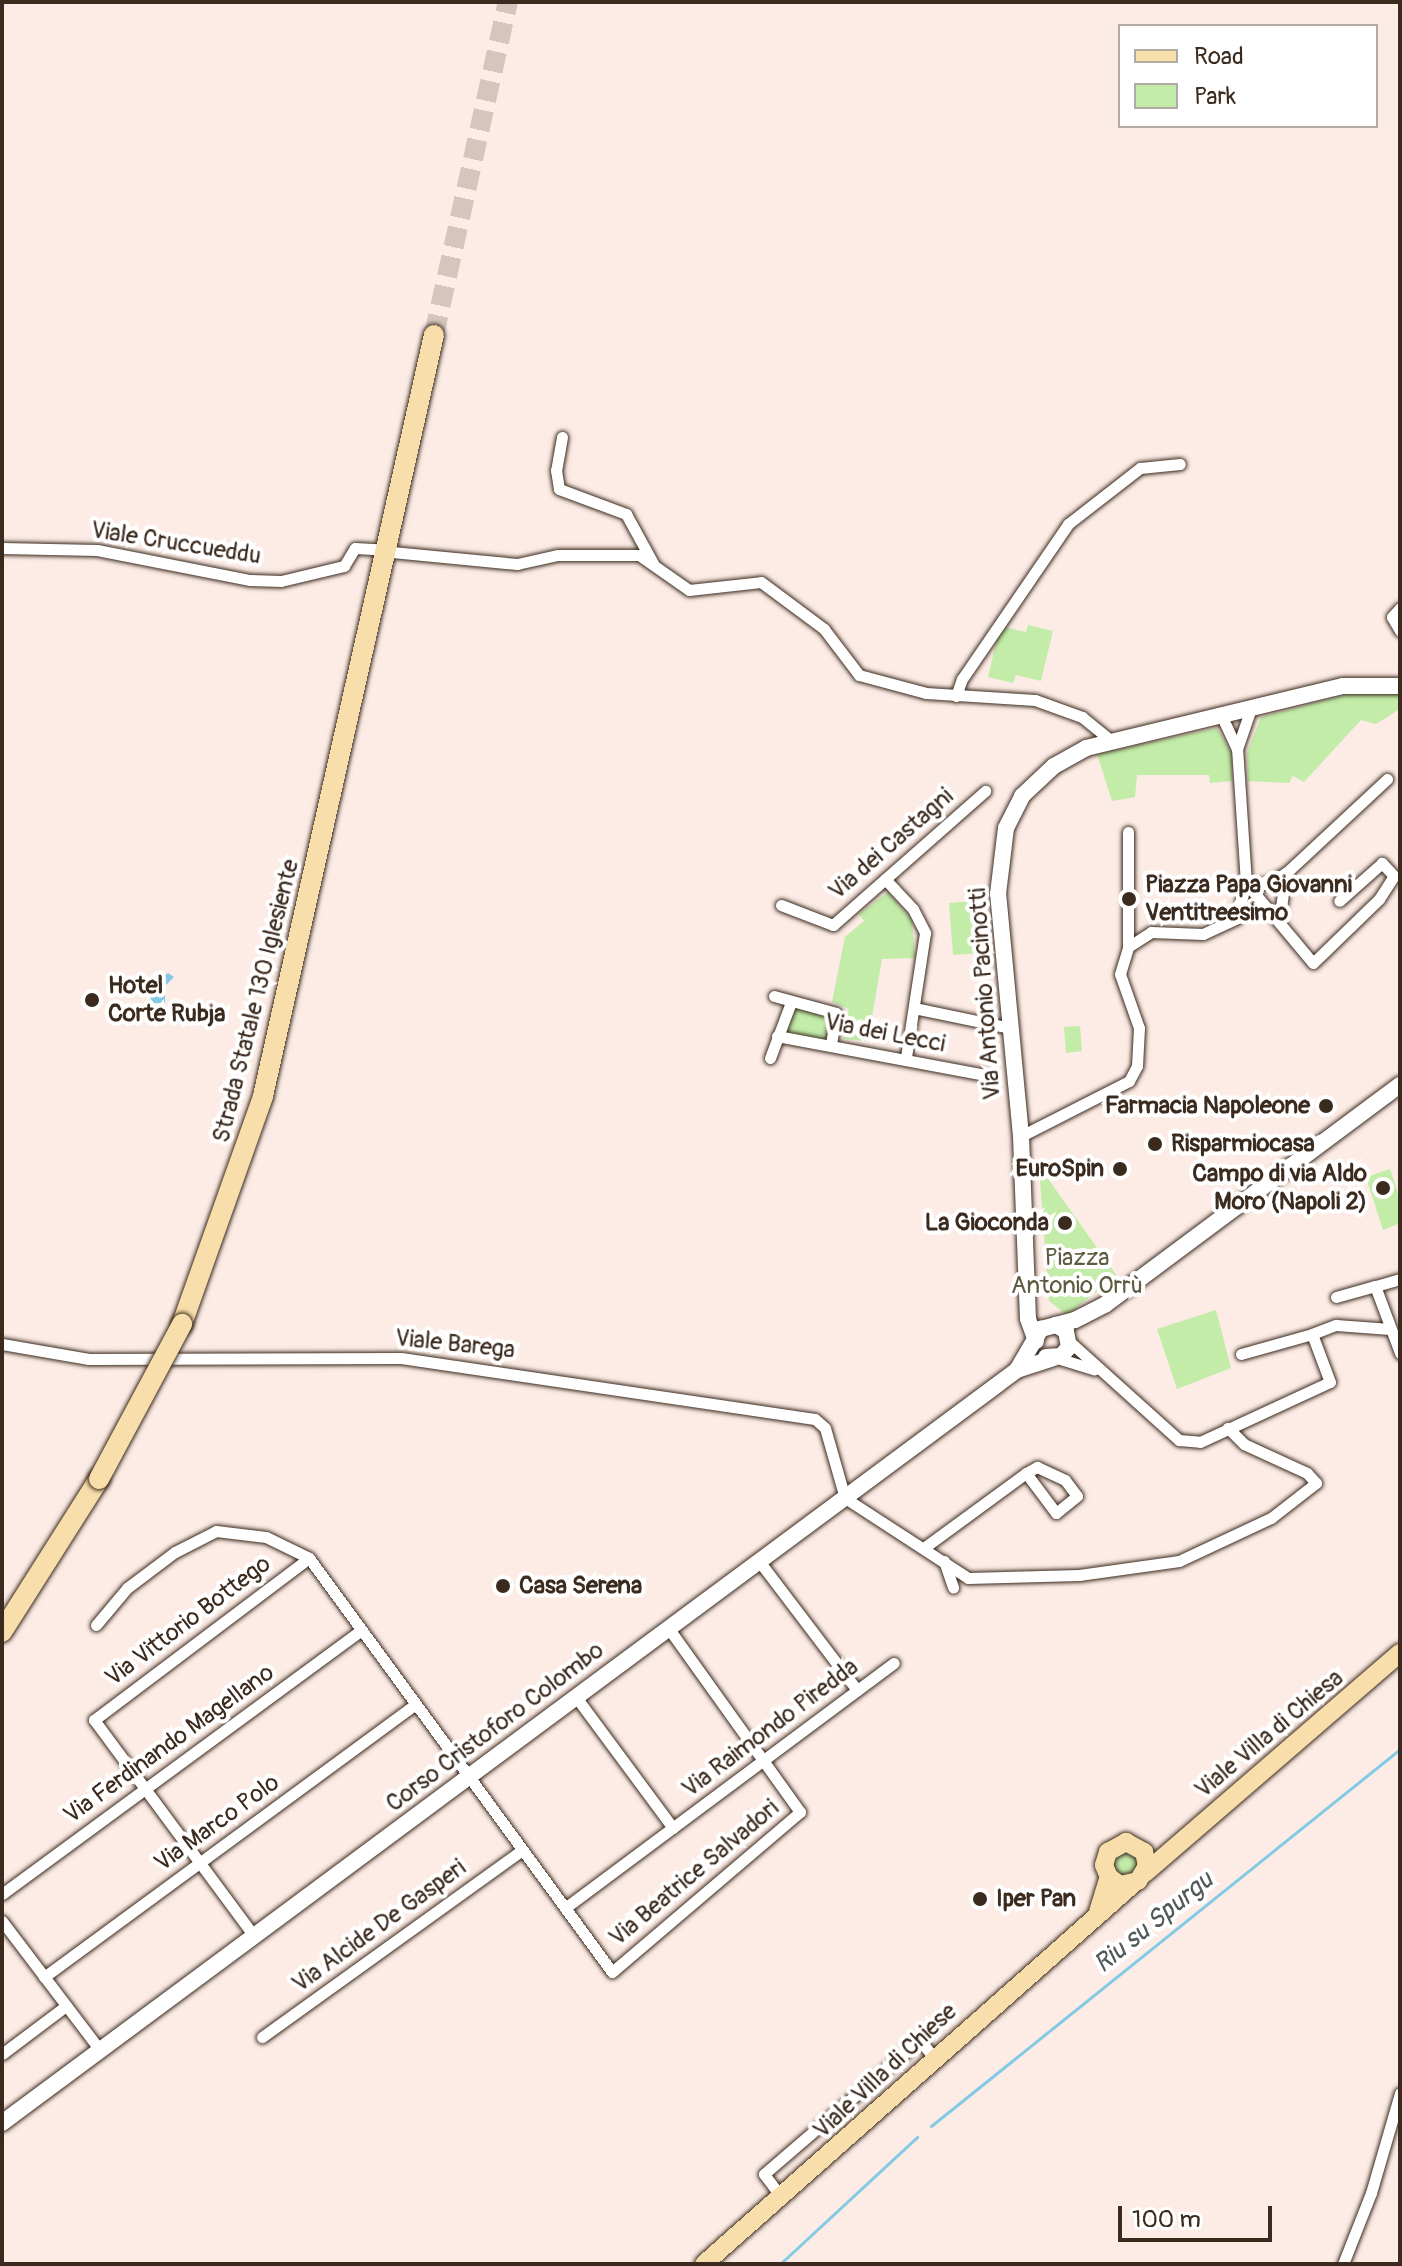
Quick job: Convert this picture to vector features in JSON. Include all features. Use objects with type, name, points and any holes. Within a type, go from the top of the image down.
[{"type":"highway","name":"Strada Statale 130 Iglesiente","points":[[2,1632],[99,1479],[182,1324],[263,1096],[434,335]]},
{"type":"main road","name":"Viale Villa di Chiesa","points":[[1098,1912],[1400,1653]]},
{"type":"main road","points":[[1098,1912],[1109,1877],[1105,1858],[1113,1847],[1126,1842],[1144,1852],[1170,1850]]},
{"type":"main road","points":[[1109,1877],[1120,1885],[1139,1878],[1144,1852]]},
{"type":"main road","name":"Viale Villa di Chiese","points":[[704,2264],[782,2198],[1098,1912]]},
{"type":"street","points":[[562,437],[556,470],[559,489],[626,514],[654,566]]},
{"type":"street","points":[[956,696],[962,679],[1068,524],[1140,468],[1180,464]]},
{"type":"street","name":"Viale Cruccueddu","points":[[2,548],[97,550],[250,580],[281,581],[344,566],[355,548],[377,549]]},
{"type":"street","points":[[392,552],[517,564],[558,555],[639,555],[689,590],[761,582],[824,629],[859,675],[956,696],[1035,700],[1082,717],[1112,741]]},
{"type":"street","points":[[1400,608],[1392,617],[1400,631]]},
{"type":"street","name":"Via Antonio Pacinotti","points":[[1036,1342],[1029,1332],[1031,1305],[1021,1136],[998,894],[1006,828],[1022,796],[1054,766],[1112,741],[1343,686],[1400,686]]},
{"type":"street","points":[[1237,749],[1251,708]]},
{"type":"street","points":[[1128,947],[1151,932],[1221,930],[1237,918],[1246,883],[1237,749],[1221,715]]},
{"type":"street","points":[[1246,883],[1265,884],[1286,873],[1387,779]]},
{"type":"street","name":"Via dei Castagni","points":[[781,905],[833,925],[985,791]]},
{"type":"street","points":[[1021,1136],[1129,1081],[1140,1049],[1139,1028],[1120,974],[1128,947],[1128,832]]},
{"type":"street","points":[[1246,883],[1313,963],[1379,899],[1394,876],[1382,863],[1339,901]]},
{"type":"street","points":[[1279,921],[1286,873]]},
{"type":"street","points":[[885,879],[924,925],[906,1057]]},
{"type":"street","points":[[774,996],[836,1013],[831,1044]]},
{"type":"street","points":[[770,1058],[791,1002]]},
{"type":"street","points":[[914,1008],[1011,1028]]},
{"type":"street","name":"Via dei Lecci","points":[[777,1036],[906,1057],[985,1075]]},
{"type":"street","name":"Corso Cristoforo Colombo","points":[[2,2123],[1017,1370],[1055,1358],[1106,1304],[1400,1088]]},
{"type":"street","points":[[1336,1297],[1400,1279]]},
{"type":"street","points":[[1375,1286],[1400,1353]]},
{"type":"street","name":"Corso Cristoforo Colombo","points":[[1017,1370],[1041,1329],[1106,1304]]},
{"type":"street","points":[[1031,1305],[1096,1370],[1179,1440],[1200,1442],[1330,1382],[1312,1334]]},
{"type":"street","points":[[1241,1354],[1336,1325],[1390,1329]]},
{"type":"street","points":[[1036,1342],[1044,1356],[1096,1370]]},
{"type":"street","name":"Viale Barega","points":[[2,1344],[89,1359],[401,1358],[815,1419],[825,1428],[845,1498]]},
{"type":"street","points":[[845,1498],[925,1547],[968,1578],[1073,1575],[1179,1561],[1271,1518],[1316,1483],[1307,1473],[1244,1444],[1228,1428]]},
{"type":"street","points":[[925,1547],[1026,1473],[1037,1467],[1050,1471],[1077,1496],[1056,1513],[1026,1473]]},
{"type":"street","points":[[96,1625],[127,1588],[175,1552],[216,1531],[266,1537],[309,1558]]},
{"type":"street","name":"Via Beatrice Salvadori","points":[[309,1558],[467,1778],[612,1972],[800,1812],[762,1762]]},
{"type":"street","name":"Via Vittorio Bottego","points":[[145,1789],[94,1720],[309,1558]]},
{"type":"street","points":[[759,1561],[857,1690]]},
{"type":"street","points":[[944,1561],[953,1587]]},
{"type":"street","points":[[669,1629],[762,1762]]},
{"type":"street","name":"Via Ferdinando Magellano","points":[[2,1894],[362,1630]]},
{"type":"street","name":"Via Raimondo Piredda","points":[[565,1908],[894,1663]]},
{"type":"street","points":[[576,1697],[673,1828]]},
{"type":"street","name":"Via Marco Polo","points":[[44,1977],[415,1704]]},
{"type":"street","points":[[145,1789],[254,1936]]},
{"type":"street","name":"Via Alcide De Gasperi","points":[[262,2037],[522,1850]]},
{"type":"street","points":[[2,1921],[100,2050]]},
{"type":"street","points":[[2,2054],[66,2006]]},
{"type":"street","points":[[782,2198],[764,2174],[920,2040],[934,2058]]},
{"type":"street","points":[[1343,2264],[1371,2193],[1400,2093]]},
{"type":"green space","points":[[1028,625],[1053,631],[1041,681],[1016,675],[1013,683],[988,677],[1000,626],[1026,632]]},
{"type":"green space","points":[[1364,690],[1400,690],[1400,709],[1376,724],[1361,720],[1304,782],[1293,776],[1289,783],[1248,781],[1247,753],[1261,717]]},
{"type":"green space","points":[[1217,728],[1232,754],[1232,781],[1210,783],[1209,775],[1137,775],[1135,797],[1112,801],[1097,754]]},
{"type":"green space","points":[[888,892],[912,920],[915,958],[882,959],[868,1041],[843,1039],[849,1009],[832,1002],[845,937],[864,921],[859,914]]},
{"type":"green space","points":[[975,901],[979,953],[953,955],[949,903]]},
{"type":"green space","points":[[793,1006],[833,1016],[828,1041],[786,1034]]},
{"type":"green space","points":[[1080,1026],[1082,1051],[1066,1053],[1064,1027]]},
{"type":"green space","name":"Piazza Antonio Orrù","points":[[1039,1166],[1117,1276],[1067,1315],[1049,1301]]},
{"type":"green space","name":"Campo di via Aldo Moro (Napoli 2)","points":[[1390,1169],[1400,1199],[1400,1223],[1383,1230],[1366,1177]]},
{"type":"green space","points":[[1216,1310],[1231,1368],[1177,1389],[1157,1329]]},
{"type":"green space","points":[[1123,1851],[1137,1856],[1139,1867],[1128,1877],[1118,1875],[1113,1865]]},
{"type":"water","points":[[168,973],[174,977],[165,986],[165,1003],[152,1003],[148,988]]},
{"type":"waterway","name":"Riu su Spurgu","points":[[931,2126],[1400,1749]]},
{"type":"waterway","name":"Riu su Spurgu","points":[[780,2264],[917,2137]]},
{"type":"tunnel","points":[[434,335],[508,2]]},
{"type":"place","name":"Piazza Papa Giovanni Ventitreesimo","points":[[1129,899]]},
{"type":"place","name":"Hotel Corte Rubja","points":[[92,1000]]},
{"type":"place","name":"Farmacia Napoleone","points":[[1326,1106]]},
{"type":"place","name":"Risparmiocasa","points":[[1155,1144]]},
{"type":"place","name":"EuroSpin","points":[[1120,1169]]},
{"type":"place","name":"Campo di via Aldo Moro (Napoli 2)","points":[[1383,1188]]},
{"type":"place","name":"La Gioconda","points":[[1065,1223]]},
{"type":"place","name":"Casa Serena","points":[[503,1586]]},
{"type":"place","name":"Iper Pan","points":[[980,1899]]}]
